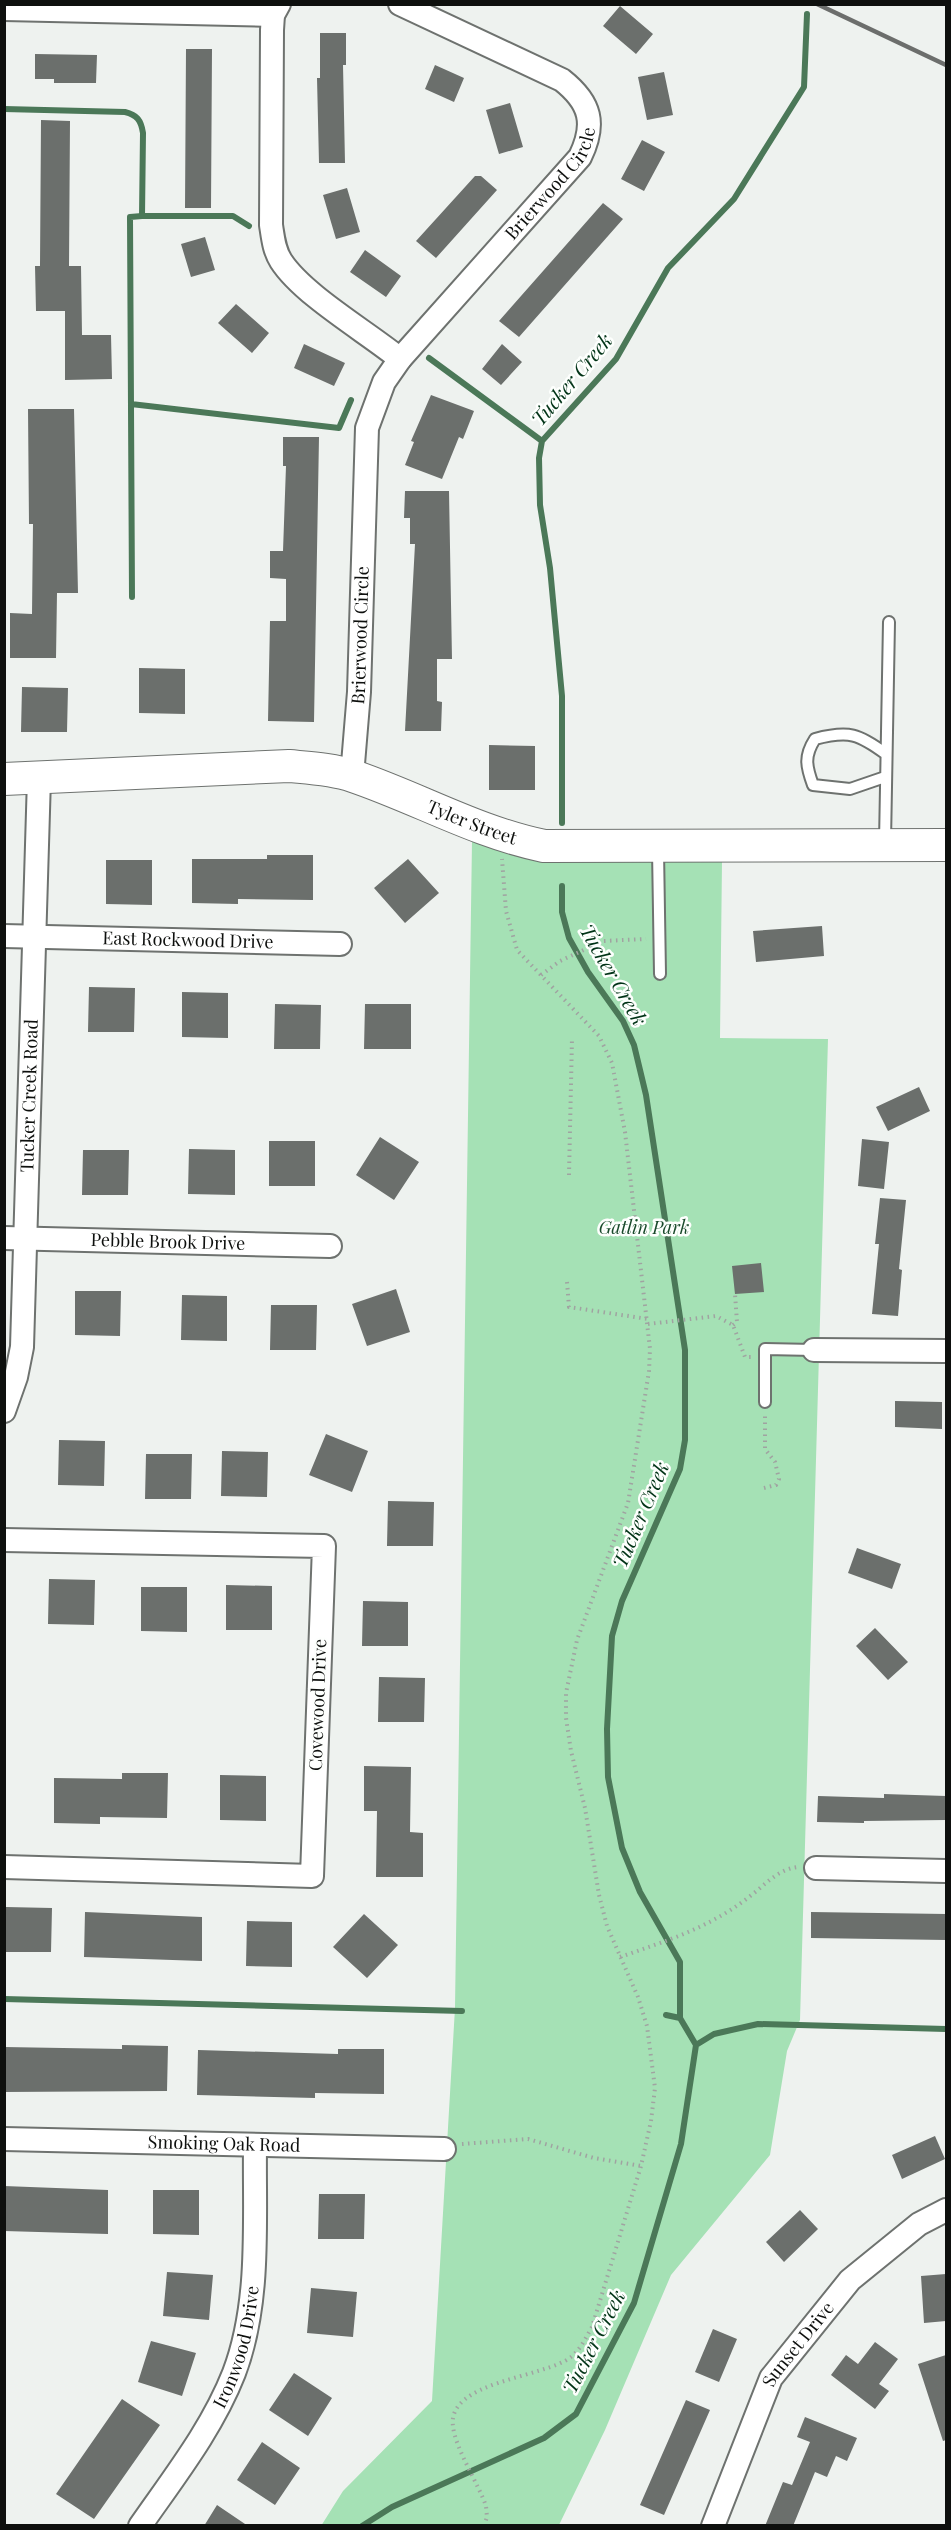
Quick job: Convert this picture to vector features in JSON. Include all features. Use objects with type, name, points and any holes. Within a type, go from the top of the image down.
[{"type":"street","name":"Brierwood Circle","points":[[352,776],[359,692],[367,428],[384,382],[400,359],[580,158],[588,140],[590,123],[586,106],[577,92],[562,80],[400,4]]},
{"type":"street","points":[[4,9],[276,10],[271,225],[279,259],[302,285],[400,359]]},
{"type":"street","name":"Tyler Street","points":[[4,779],[289,766],[327,770],[352,776],[488,832],[544,846],[946,845]]},
{"type":"street","name":"Tucker Creek Road","points":[[4,1411],[16,1377],[22,1347],[15,1238],[36,936],[39,778]]},
{"type":"street","name":"East Rockwood Drive","points":[[4,936],[340,944]]},
{"type":"street","name":"Pebble Brook Drive","points":[[15,1238],[330,1246]]},
{"type":"street","points":[[814,1350],[946,1351]]},
{"type":"street","name":"Covewood Drive","points":[[4,1540],[324,1546],[312,1876],[4,1867]]},
{"type":"street","points":[[806,1868],[946,1871]]},
{"type":"street","name":"Smoking Oak Road","points":[[4,2139],[444,2150]]},
{"type":"street","name":"Ironwood Drive","points":[[140,2526],[202,2437],[234,2371],[250,2304],[255,2145]]},
{"type":"street","name":"Sunset Drive","points":[[713,2526],[771,2378],[850,2280],[919,2224],[946,2210]]},
{"type":"lane","points":[[885,845],[889,622]]},
{"type":"lane","points":[[885,777],[850,789],[813,785],[806,768],[807,752],[815,739],[839,733],[863,738],[886,754]]},
{"type":"lane","points":[[657,846],[660,974]]},
{"type":"lane","points":[[765,1402],[765,1349],[814,1350]]},
{"type":"path","points":[[484,2526],[487,2517],[482,2495],[456,2438],[453,2415],[457,2406],[481,2389],[553,2367],[572,2356],[583,2344],[592,2327],[641,2166],[654,2099],[652,2057],[644,2016],[606,1926],[598,1895],[585,1808],[566,1718],[566,1693],[577,1640],[631,1493],[649,1371],[648,1322],[625,1132],[612,1063],[599,1036],[517,950],[503,893],[502,855]]},
{"type":"path","points":[[541,975],[560,961],[594,944],[630,939]]},
{"type":"path","points":[[568,1175],[572,1038]]},
{"type":"path","points":[[567,1282],[568,1307],[648,1322],[716,1316],[733,1325],[745,1357],[765,1358]]},
{"type":"path","points":[[733,1325],[737,1322],[735,1294]]},
{"type":"path","points":[[764,1488],[776,1485],[779,1479],[775,1462],[765,1449],[765,1421]]},
{"type":"path","points":[[620,1957],[689,1934],[736,1907],[782,1870],[806,1868]]},
{"type":"path","points":[[444,2150],[453,2145],[528,2139],[594,2158],[641,2166]]},
{"type":"green space","name":"Gatlin Park","points":[[472,841],[542,862],[722,861],[720,1038],[828,1039],[800,2020],[787,2051],[770,2155],[671,2275],[605,2430],[559,2525],[321,2526],[343,2491],[432,2401],[455,2008]]},
{"type":"building","points":[[620,6],[653,34],[636,54],[603,26]]},
{"type":"building","points":[[320,33],[346,33],[346,65],[343,65],[345,163],[319,163],[317,78],[320,78]]},
{"type":"building","points":[[186,49],[212,49],[211,208],[185,208]]},
{"type":"building","points":[[35,54],[97,55],[96,83],[54,83],[54,79],[35,79]]},
{"type":"building","points":[[435,65],[464,78],[454,102],[425,89]]},
{"type":"building","points":[[664,72],[673,115],[647,120],[638,77]]},
{"type":"building","points":[[510,103],[523,147],[499,154],[486,110]]},
{"type":"building","points":[[41,120],[70,121],[69,266],[81,266],[82,335],[111,335],[112,379],[65,380],[65,311],[36,311],[35,266],[40,266]]},
{"type":"building","points":[[642,140],[665,152],[644,191],[621,179]]},
{"type":"building","points":[[475,176],[481,176],[497,190],[436,258],[416,241]]},
{"type":"building","points":[[347,188],[360,232],[336,239],[323,195]]},
{"type":"building","points":[[603,203],[623,219],[519,337],[499,321]]},
{"type":"building","points":[[205,237],[215,270],[191,277],[181,244]]},
{"type":"building","points":[[365,250],[401,276],[386,297],[350,272]]},
{"type":"building","points":[[236,304],[269,333],[252,353],[218,323]]},
{"type":"building","points":[[304,344],[345,363],[334,386],[294,368]]},
{"type":"building","points":[[502,344],[522,362],[501,385],[482,369]]},
{"type":"building","points":[[431,395],[474,411],[463,439],[459,437],[442,479],[405,465],[414,442],[411,441]]},
{"type":"building","points":[[28,409],[74,409],[78,593],[57,593],[56,658],[10,658],[10,613],[32,614],[33,524],[29,524]]},
{"type":"building","points":[[283,437],[319,437],[314,722],[268,721],[270,621],[286,621],[286,579],[270,578],[270,551],[283,551],[286,466],[283,466]]},
{"type":"building","points":[[405,491],[449,491],[452,659],[437,659],[437,701],[442,702],[441,731],[405,731],[415,544],[410,544],[410,518],[404,518]]},
{"type":"building","points":[[139,668],[185,669],[185,714],[139,713]]},
{"type":"building","points":[[22,687],[68,688],[67,732],[21,732]]},
{"type":"building","points":[[489,745],[535,746],[535,790],[489,790]]},
{"type":"building","points":[[267,855],[313,855],[313,900],[238,899],[238,904],[192,903],[192,859],[267,859]]},
{"type":"building","points":[[408,859],[439,893],[405,923],[374,888]]},
{"type":"building","points":[[106,860],[152,860],[152,905],[106,904]]},
{"type":"building","points":[[822,926],[824,956],[756,962],[753,931]]},
{"type":"building","points":[[89,987],[135,988],[134,1032],[88,1032]]},
{"type":"building","points":[[182,992],[228,993],[228,1038],[182,1037]]},
{"type":"building","points":[[275,1004],[321,1005],[320,1049],[274,1049]]},
{"type":"building","points":[[365,1004],[411,1004],[411,1049],[364,1049]]},
{"type":"building","points":[[919,1087],[930,1111],[888,1131],[876,1107]]},
{"type":"building","points":[[380,1137],[419,1162],[394,1200],[356,1175]]},
{"type":"building","points":[[862,1139],[889,1142],[884,1189],[858,1186]]},
{"type":"building","points":[[269,1141],[315,1141],[315,1186],[269,1186]]},
{"type":"building","points":[[189,1149],[235,1150],[235,1195],[188,1194]]},
{"type":"building","points":[[83,1150],[129,1150],[128,1195],[82,1195]]},
{"type":"building","points":[[880,1198],[906,1200],[899,1269],[902,1270],[898,1316],[872,1314],[879,1244],[875,1244]]},
{"type":"building","points":[[761,1263],[764,1292],[735,1294],[732,1266]]},
{"type":"building","points":[[396,1289],[410,1332],[367,1346],[352,1304]]},
{"type":"building","points":[[75,1291],[121,1291],[120,1336],[75,1335]]},
{"type":"building","points":[[182,1295],[227,1296],[227,1341],[181,1340]]},
{"type":"building","points":[[271,1305],[317,1305],[316,1350],[270,1350]]},
{"type":"building","points":[[895,1401],[942,1402],[942,1429],[895,1427]]},
{"type":"building","points":[[326,1434],[368,1451],[352,1492],[309,1475]]},
{"type":"building","points":[[59,1440],[105,1441],[104,1486],[58,1485]]},
{"type":"building","points":[[222,1451],[268,1452],[267,1497],[221,1496]]},
{"type":"building","points":[[146,1454],[192,1454],[191,1499],[145,1499]]},
{"type":"building","points":[[388,1501],[434,1502],[433,1546],[387,1546]]},
{"type":"building","points":[[857,1548],[901,1564],[892,1589],[848,1573]]},
{"type":"building","points":[[49,1579],[95,1580],[94,1625],[48,1624]]},
{"type":"building","points":[[226,1585],[272,1586],[272,1630],[226,1630]]},
{"type":"building","points":[[141,1587],[187,1587],[187,1632],[141,1631]]},
{"type":"building","points":[[363,1601],[408,1602],[408,1646],[362,1646]]},
{"type":"building","points":[[875,1628],[908,1662],[888,1680],[856,1646]]},
{"type":"building","points":[[379,1677],[425,1678],[424,1722],[378,1722]]},
{"type":"building","points":[[364,1766],[411,1767],[410,1832],[423,1833],[423,1877],[376,1877],[377,1811],[364,1811]]},
{"type":"building","points":[[122,1773],[168,1773],[167,1818],[100,1817],[100,1824],[54,1823],[54,1778],[122,1779]]},
{"type":"building","points":[[220,1775],[266,1776],[266,1821],[220,1820]]},
{"type":"building","points":[[884,1794],[946,1796],[946,1820],[817,1822],[818,1796],[884,1798]]},
{"type":"building","points":[[6,1907],[52,1908],[51,1952],[6,1952]]},
{"type":"building","points":[[85,1912],[202,1917],[202,1961],[84,1957]]},
{"type":"building","points":[[811,1912],[946,1914],[946,1940],[811,1938]]},
{"type":"building","points":[[364,1914],[398,1945],[367,1978],[333,1947]]},
{"type":"building","points":[[247,1921],[292,1922],[292,1967],[246,1966]]},
{"type":"building","points":[[122,2045],[168,2046],[167,2091],[4,2092],[4,2047],[122,2049]]},
{"type":"building","points":[[338,2049],[384,2049],[384,2094],[315,2093],[315,2098],[197,2095],[198,2050],[338,2054]]},
{"type":"building","points":[[935,2136],[945,2159],[902,2179],[892,2155]]},
{"type":"building","points":[[4,2186],[108,2190],[108,2234],[4,2231]]},
{"type":"building","points":[[153,2190],[199,2190],[199,2235],[153,2234]]},
{"type":"building","points":[[319,2194],[365,2194],[364,2239],[318,2239]]},
{"type":"building","points":[[800,2210],[818,2229],[784,2262],[766,2242]]},
{"type":"building","points":[[167,2272],[213,2275],[209,2320],[163,2316]]},
{"type":"building","points":[[946,2274],[946,2321],[924,2323],[921,2276]]},
{"type":"building","points":[[311,2288],[357,2292],[353,2337],[307,2333]]},
{"type":"building","points":[[713,2329],[737,2339],[719,2382],[695,2372]]},
{"type":"building","points":[[151,2341],[196,2353],[182,2396],[138,2382]]},
{"type":"building","points":[[875,2342],[898,2359],[879,2384],[889,2391],[875,2409],[831,2375],[846,2355],[858,2364]]},
{"type":"building","points":[[946,2355],[946,2440],[943,2441],[918,2364]]},
{"type":"building","points":[[294,2373],[332,2398],[308,2436],[269,2410]]},
{"type":"building","points":[[122,2399],[160,2425],[94,2519],[56,2494]]},
{"type":"building","points":[[686,2400],[710,2410],[664,2515],[640,2505]]},
{"type":"building","points":[[805,2417],[857,2438],[847,2461],[836,2456],[827,2477],[815,2472],[793,2526],[765,2526],[783,2482],[792,2485],[810,2442],[797,2437]]},
{"type":"building","points":[[262,2442],[300,2468],[275,2505],[237,2480]]},
{"type":"building","points":[[217,2505],[248,2526],[204,2526]]},
{"type":"waterway","name":"Tucker Creek","points":[[562,823],[562,696],[550,568],[540,505],[539,458],[542,441],[616,359],[668,268],[734,199],[804,87],[807,14]]},
{"type":"waterway","points":[[4,109],[125,112],[133,115],[140,121],[143,133],[142,216],[233,216],[249,226]]},
{"type":"waterway","points":[[132,597],[130,217],[142,216]]},
{"type":"waterway","points":[[429,358],[542,441]]},
{"type":"waterway","points":[[131,404],[339,428],[351,400]]},
{"type":"waterway","name":"Tucker Creek","points":[[362,2526],[392,2507],[544,2438],[576,2414],[634,2303],[681,2144],[696,2045],[680,2018],[680,1962],[640,1892],[622,1848],[608,1777],[607,1729],[612,1636],[622,1601],[680,1469],[685,1440],[685,1350],[646,1095],[634,1045],[623,1021],[588,972],[569,938],[562,912],[562,886]]},
{"type":"waterway","points":[[4,1999],[462,2011]]},
{"type":"waterway","name":"Tucker Creek","points":[[666,2015],[680,2018]]},
{"type":"waterway","points":[[696,2045],[714,2034],[758,2024],[946,2029]]},
{"type":"railway","points":[[817,4],[946,65]]}]
